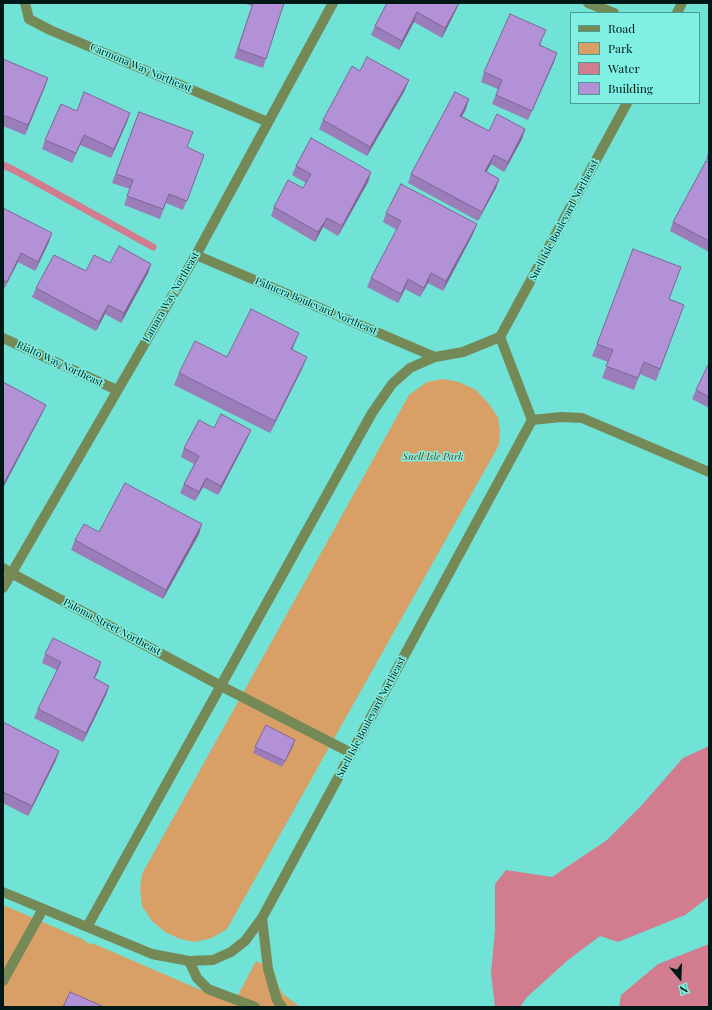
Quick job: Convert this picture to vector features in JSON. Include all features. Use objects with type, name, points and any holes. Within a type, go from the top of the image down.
[{"type":"street","name":"Carmona Way Northeast","points":[[25,3],[29,19],[50,30],[268,122]]},
{"type":"street","name":"Lamara Way Northeast","points":[[3,588],[7,570],[117,390],[196,256],[333,3]]},
{"type":"street","points":[[588,3],[611,12]]},
{"type":"street","points":[[678,12],[682,3]]},
{"type":"street","name":"Snell Isle Boulevard Northeast","points":[[500,337],[626,104]]},
{"type":"street","name":"Palmera Boulevard Northeast","points":[[196,256],[435,357]]},
{"type":"street","points":[[87,927],[372,413],[392,384],[410,368],[435,357],[463,352],[500,337],[532,420],[561,417],[582,418],[709,472]]},
{"type":"street","name":"Rialto Way Northeast","points":[[3,338],[117,390]]},
{"type":"street","name":"Snell Isle Boulevard Northeast","points":[[3,892],[152,954],[189,961],[213,960],[231,952],[245,941],[262,918],[532,420]]},
{"type":"street","name":"Paloma Street Northeast","points":[[7,570],[221,686],[351,753]]},
{"type":"street","points":[[3,981],[44,909]]},
{"type":"street","points":[[262,918],[268,969],[277,1000],[282,1007]]},
{"type":"street","points":[[189,961],[197,978],[208,989],[255,1007]]},
{"type":"green space","name":"Snell Isle Park","points":[[443,379],[459,382],[476,390],[489,404],[498,417],[500,432],[499,445],[227,929],[212,938],[195,942],[180,939],[165,932],[152,921],[142,906],[140,889],[142,874],[409,395],[427,382]]},
{"type":"green space","points":[[3,905],[82,939],[91,945],[92,943],[224,1000],[238,995],[256,961],[273,969],[279,988],[283,994],[300,1007],[3,1007]]},
{"type":"water","points":[[709,746],[709,896],[685,915],[618,942],[600,936],[568,960],[527,997],[520,1007],[495,1007],[491,973],[495,930],[495,884],[506,870],[552,877],[607,840],[641,806],[683,758]]},
{"type":"water","points":[[709,944],[709,1007],[619,1007],[621,995],[658,964]]},
{"type":"building","points":[[253,3],[284,3],[266,59],[238,49]]},
{"type":"building","points":[[387,3],[459,3],[445,28],[417,12],[402,41],[375,26]]},
{"type":"building","points":[[510,14],[546,30],[539,45],[557,53],[532,111],[496,95],[502,80],[484,72]]},
{"type":"building","points":[[367,57],[409,80],[370,147],[323,120],[352,66],[360,71]]},
{"type":"building","points":[[3,59],[48,78],[28,125],[3,115]]},
{"type":"building","points":[[84,92],[130,113],[114,149],[84,135],[76,153],[45,140],[61,104],[77,111]]},
{"type":"building","points":[[455,92],[469,99],[460,116],[489,131],[497,114],[525,129],[508,162],[494,155],[485,171],[499,179],[482,212],[411,174]]},
{"type":"building","points":[[139,112],[193,132],[187,147],[204,155],[187,201],[169,194],[163,209],[127,196],[133,180],[116,174]]},
{"type":"building","points":[[311,138],[371,172],[342,226],[327,218],[318,232],[274,207],[288,180],[303,188],[311,174],[296,166]]},
{"type":"building","points":[[706,161],[709,162],[709,241],[673,222]]},
{"type":"building","points":[[401,184],[477,224],[446,281],[431,273],[424,288],[408,279],[401,294],[371,278],[401,221],[386,213]]},
{"type":"building","points":[[3,208],[52,233],[38,262],[21,253],[7,282],[3,280]]},
{"type":"building","points":[[119,246],[151,264],[124,313],[108,305],[99,322],[36,288],[54,255],[86,271],[94,255],[110,263]]},
{"type":"building","points":[[633,249],[681,267],[669,299],[684,305],[660,369],[644,362],[638,378],[606,366],[613,350],[597,344]]},
{"type":"building","points":[[251,309],[299,333],[291,349],[307,357],[275,421],[179,373],[195,341],[227,357]]},
{"type":"building","points":[[709,363],[709,397],[696,390]]},
{"type":"building","points":[[3,382],[46,405],[4,483],[3,482]]},
{"type":"building","points":[[221,414],[251,430],[221,486],[206,478],[199,492],[184,484],[199,456],[184,448],[199,420],[214,428]]},
{"type":"building","points":[[125,483],[202,524],[166,590],[75,540],[84,524],[99,532]]},
{"type":"building","points":[[53,638],[101,662],[94,678],[109,686],[86,733],[38,709],[61,662],[45,654]]},
{"type":"building","points":[[3,722],[59,751],[32,806],[3,792]]},
{"type":"building","points":[[266,725],[295,740],[285,761],[255,747]]},
{"type":"building","points":[[70,992],[104,1007],[63,1007]]},
{"type":"waterway","points":[[3,165],[153,247]]}]
